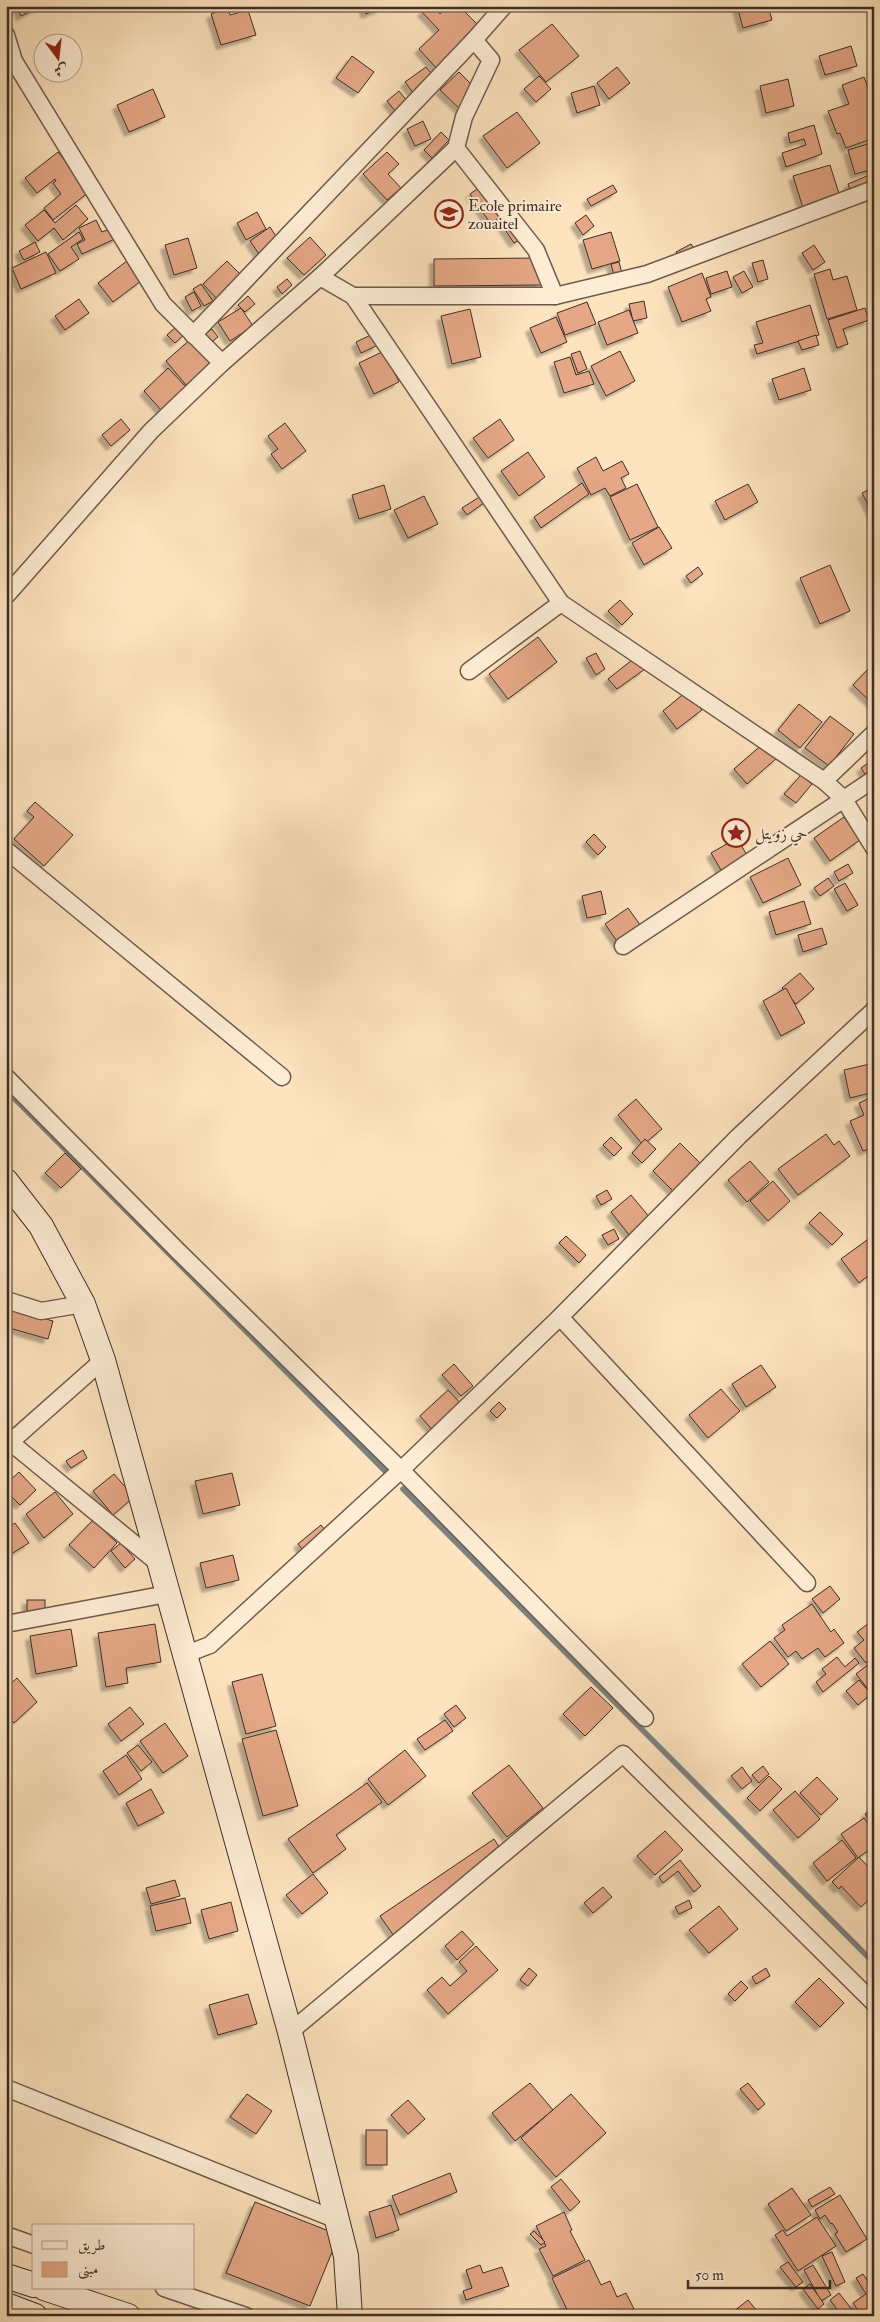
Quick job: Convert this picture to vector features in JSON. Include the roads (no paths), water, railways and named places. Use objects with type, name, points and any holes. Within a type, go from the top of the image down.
[{"type":"street","points":[[193,334],[474,40],[504,6]]},
{"type":"street","points":[[6,35],[14,61],[163,304],[222,363]]},
{"type":"street","points":[[6,596],[151,431],[222,363],[320,277],[456,148],[464,117],[491,60],[474,40]]},
{"type":"street","points":[[456,148],[536,250],[554,296]]},
{"type":"street","points":[[353,296],[554,296],[647,274],[874,190]]},
{"type":"street","points":[[320,277],[353,296],[561,603],[824,781],[843,798],[874,848]]},
{"type":"street","points":[[469,670],[561,603]]},
{"type":"street","points":[[824,781],[874,733]]},
{"type":"street","points":[[623,946],[874,779]]},
{"type":"street","points":[[6,850],[282,1077]]},
{"type":"street","points":[[184,1655],[210,1645],[401,1470],[560,1317],[739,1136],[874,1010]]},
{"type":"street","points":[[6,1077],[401,1470],[645,1718]]},
{"type":"street","points":[[6,1181],[41,1226],[83,1304],[103,1360],[290,2032],[346,2256],[350,2316]]},
{"type":"street","points":[[6,1300],[42,1311],[83,1304]]},
{"type":"street","points":[[560,1317],[807,1583]]},
{"type":"street","points":[[103,1360],[8,1444],[159,1564]]},
{"type":"street","points":[[6,1624],[167,1594]]},
{"type":"street","points":[[290,2032],[624,1754],[874,2003]]},
{"type":"street","points":[[6,2088],[337,2220]]},
{"type":"street","points":[[6,2235],[32,2243]]},
{"type":"street","points":[[6,2276],[32,2284]]},
{"type":"street","points":[[50,2290],[128,2316]]},
{"type":"street","points":[[170,2290],[246,2316]]},
{"type":"street","points":[[6,2305],[35,2316]]},
{"type":"waterway","points":[[6,1090],[389,1475]]},
{"type":"waterway","points":[[403,1489],[874,1963]]},
{"type":"place","name":"Ecole primaire zouaitel","points":[[449,214]]},
{"type":"place","name":"حي زويتل","points":[[736,833]]}]
